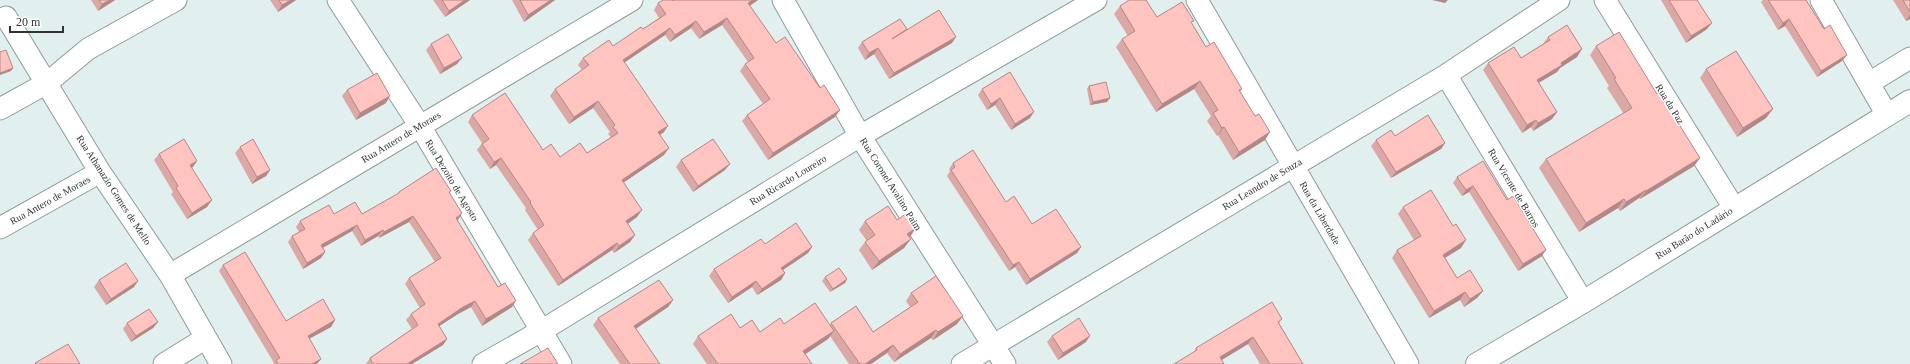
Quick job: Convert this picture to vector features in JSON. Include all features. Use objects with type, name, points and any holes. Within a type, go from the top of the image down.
[{"type":"main road","name":"Rua Barão do Ladário","points":[[1477,364],[1582,302],[1910,101]]},
{"type":"street","points":[[0,109],[47,83],[88,49],[176,0]]},
{"type":"street","name":"Rua Dezoito de Agosto","points":[[338,0],[420,126],[561,364]]},
{"type":"street","name":"Rua Antero de Moraes","points":[[170,274],[632,0]]},
{"type":"street","name":"Rua Coronel Avalino Paim","points":[[783,0],[860,136],[1005,364]]},
{"type":"street","name":"Rua Ricardo Loureiro","points":[[483,364],[541,331],[860,136],[1096,0]]},
{"type":"street","name":"Rua da Liberdade","points":[[1196,0],[1408,364]]},
{"type":"street","name":"Rua Leandro de Souza","points":[[962,364],[1446,75],[1560,0]]},
{"type":"street","name":"Rua da Paz","points":[[1605,0],[1734,208]]},
{"type":"street","points":[[1821,0],[1887,115]]},
{"type":"street","name":"Rua Athanazio Gomes de Mello","points":[[6,17],[100,172],[170,274],[221,364]]},
{"type":"street","points":[[1869,83],[1910,58]]},
{"type":"street","name":"Rua Vicente de Barros","points":[[1446,75],[1582,302]]},
{"type":"street","name":"Rua Antero de Moraes","points":[[0,228],[100,172]]},
{"type":"street","points":[[164,364],[206,338]]},
{"type":"building","points":[[99,0],[110,0],[102,4]]},
{"type":"building","points":[[279,0],[291,0],[282,5]]},
{"type":"building","points":[[442,0],[465,0],[449,11]]},
{"type":"building","points":[[520,0],[551,0],[528,15]]},
{"type":"building","points":[[663,0],[753,0],[748,3],[776,43],[785,37],[820,88],[824,85],[840,110],[773,153],[747,115],[770,99],[745,64],[754,58],[727,18],[704,32],[696,21],[675,35],[670,28],[623,60],[668,126],[658,132],[669,148],[622,180],[642,210],[626,221],[635,235],[619,246],[617,243],[563,280],[533,233],[544,225],[530,203],[531,202],[501,158],[494,162],[482,144],[489,139],[472,115],[505,93],[543,150],[551,144],[560,157],[580,143],[587,153],[618,133],[613,127],[615,125],[598,101],[574,117],[555,89],[589,65],[583,58],[609,40],[613,46],[641,27],[643,29],[666,14],[658,3]]},
{"type":"building","points":[[1129,0],[1146,0],[1157,17],[1182,2],[1194,21],[1191,22],[1206,47],[1214,42],[1242,89],[1239,90],[1255,116],[1259,114],[1270,132],[1239,152],[1224,127],[1222,128],[1213,113],[1218,110],[1200,81],[1162,104],[1122,39],[1135,31],[1120,6]]},
{"type":"building","points":[[1669,0],[1697,0],[1712,23],[1691,36]]},
{"type":"building","points":[[1768,0],[1806,0],[1824,29],[1830,25],[1847,55],[1821,71],[1789,19],[1783,23]]},
{"type":"building","points":[[1903,0],[1910,0],[1910,12]]},
{"type":"building","points":[[939,10],[956,37],[894,73],[878,48],[869,53],[862,42],[900,19],[907,29],[892,39]]},
{"type":"building","points":[[1567,25],[1582,49],[1561,63],[1562,65],[1537,80],[1557,112],[1538,123],[1536,120],[1527,125],[1488,63],[1514,47],[1521,58],[1550,40],[1548,37]]},
{"type":"building","points":[[1619,32],[1657,94],[1659,92],[1700,158],[1626,202],[1624,199],[1586,223],[1546,159],[1632,108],[1614,79],[1616,78],[1596,46]]},
{"type":"building","points":[[448,34],[462,58],[444,68],[431,44]]},
{"type":"building","points":[[6,50],[13,68],[0,73],[0,52]]},
{"type":"building","points":[[1736,51],[1773,109],[1743,128],[1706,69]]},
{"type":"building","points":[[1010,72],[1034,112],[1015,124],[1000,98],[991,104],[982,89]]},
{"type":"building","points":[[377,73],[390,96],[360,113],[347,90]]},
{"type":"building","points":[[1106,82],[1110,98],[1093,102],[1089,86]]},
{"type":"building","points":[[1428,115],[1445,143],[1396,172],[1376,140],[1391,130],[1395,136]]},
{"type":"building","points":[[184,139],[197,161],[190,165],[212,200],[192,213],[176,188],[178,186],[159,154]]},
{"type":"building","points":[[253,139],[270,170],[257,177],[240,147]]},
{"type":"building","points":[[713,139],[730,164],[698,186],[681,160]]},
{"type":"building","points":[[973,150],[1006,202],[1014,196],[1032,224],[1056,209],[1081,247],[1030,279],[1019,262],[1013,265],[951,170],[955,167],[953,163]]},
{"type":"building","points":[[1483,161],[1507,200],[1513,196],[1546,250],[1523,264],[1473,186],[1466,190],[1457,177]]},
{"type":"building","points":[[436,168],[451,191],[449,192],[462,213],[456,218],[498,287],[505,283],[516,301],[486,319],[475,301],[463,307],[438,324],[447,339],[407,364],[373,364],[370,358],[418,325],[411,314],[425,304],[409,278],[441,258],[413,216],[384,232],[383,230],[365,240],[357,225],[321,245],[325,252],[307,263],[292,236],[305,229],[300,221],[329,205],[334,214],[355,202],[362,214],[399,193]]},
{"type":"building","points":[[1431,190],[1453,226],[1456,224],[1466,240],[1443,255],[1457,278],[1470,270],[1483,291],[1470,299],[1465,292],[1434,311],[1397,250],[1421,236],[1403,207]]},
{"type":"building","points":[[888,206],[897,220],[907,213],[916,228],[907,234],[911,239],[879,261],[865,242],[875,235],[865,221]]},
{"type":"building","points":[[796,223],[812,247],[781,268],[785,273],[762,289],[756,281],[732,297],[714,269],[761,239],[765,244]]},
{"type":"building","points":[[245,252],[286,321],[323,299],[335,320],[308,336],[321,359],[312,364],[278,364],[276,360],[280,358],[223,265]]},
{"type":"building","points":[[126,263],[138,281],[111,299],[99,280]]},
{"type":"building","points":[[839,268],[847,279],[833,289],[825,277]]},
{"type":"building","points":[[936,276],[963,316],[938,332],[936,330],[900,354],[893,345],[865,364],[860,364],[831,323],[856,306],[873,332],[918,302],[911,293]]},
{"type":"building","points":[[659,280],[673,300],[634,326],[660,364],[630,364],[598,318]]},
{"type":"building","points":[[1272,302],[1282,319],[1278,322],[1303,364],[1270,364],[1253,337],[1220,357],[1224,364],[1174,364],[1197,350],[1196,348]]},
{"type":"building","points":[[815,303],[834,331],[803,351],[812,364],[718,364],[698,336],[731,314],[740,328],[752,320],[760,332],[780,318],[784,324]]},
{"type":"building","points":[[149,309],[158,322],[136,336],[127,323]]},
{"type":"building","points":[[1079,318],[1090,336],[1063,353],[1052,336]]},
{"type":"building","points":[[68,344],[80,364],[35,363]]},
{"type":"building","points":[[548,348],[558,364],[520,364]]}]
